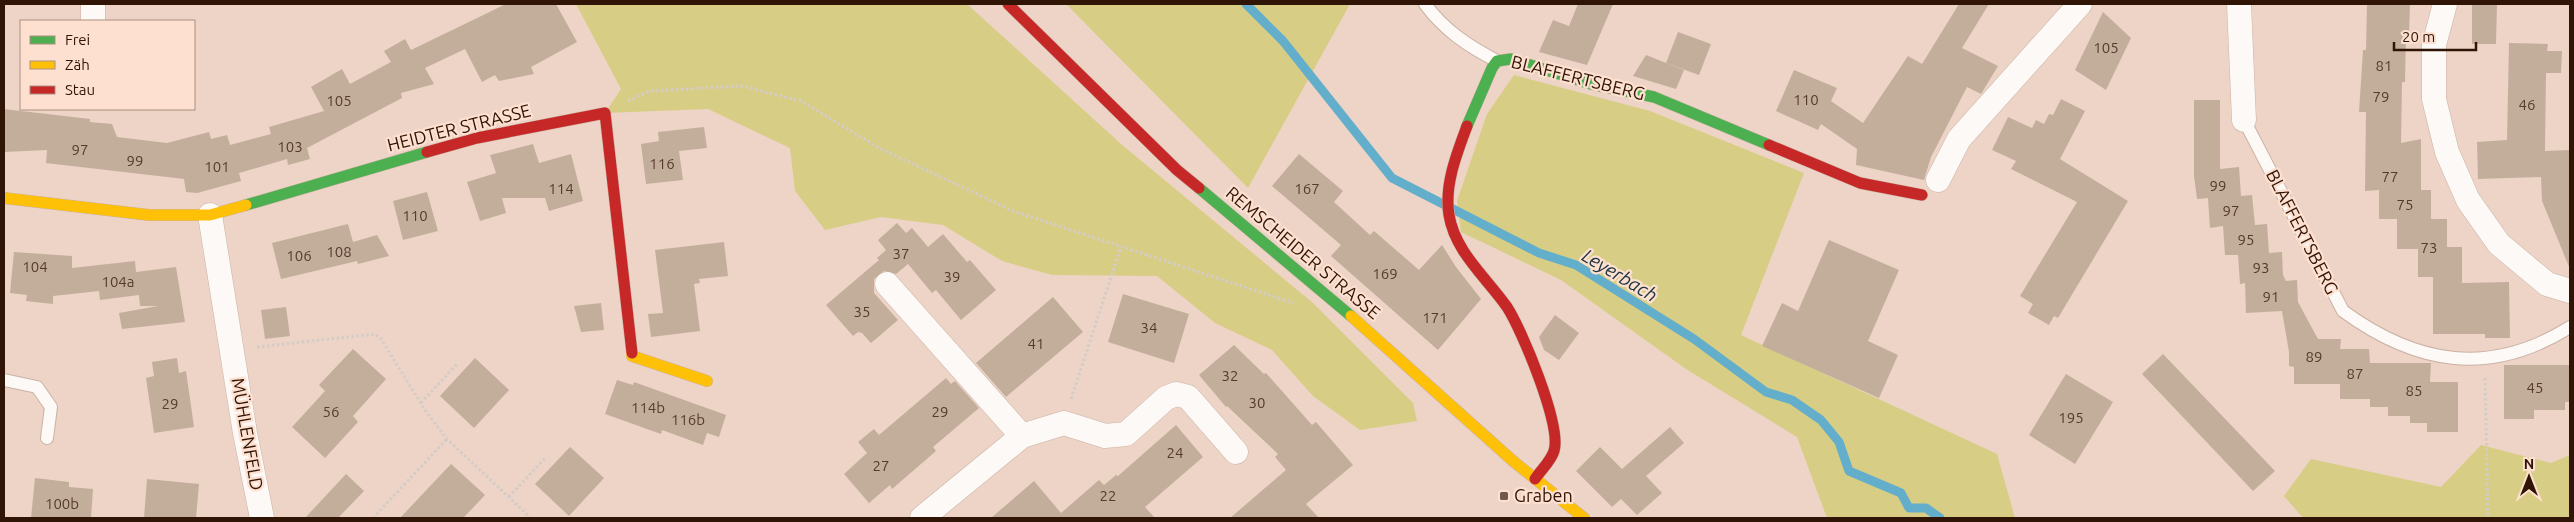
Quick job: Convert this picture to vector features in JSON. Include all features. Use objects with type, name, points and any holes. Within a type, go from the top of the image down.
[{"type":"street","points":[[93,4],[93,20]]},
{"type":"street","name":"REMSCHEIDER STRASSE","points":[[1008,4],[1177,170],[1324,292],[1535,479],[1584,518]]},
{"type":"street","name":"BLAFFERTSBERG","points":[[1535,479],[1555,448],[1553,429],[1530,352],[1509,310],[1457,240],[1450,224],[1447,194],[1475,105],[1490,68],[1497,61],[1511,59],[1591,84],[1654,97],[1860,184],[1930,188],[1959,139],[2080,4]]},
{"type":"street","name":"BLAFFERTSBERG","points":[[2238,4],[2244,120]]},
{"type":"street","points":[[2445,4],[2434,45],[2434,99],[2447,152],[2468,200],[2499,244],[2547,284],[2570,291]]},
{"type":"street","points":[[605,113],[632,356],[707,382]]},
{"type":"street","name":"HEIDTER STRASSE","points":[[4,198],[149,215],[210,215],[477,138],[605,113]]},
{"type":"street","name":"MÜHLENFELD","points":[[210,215],[245,433],[262,518]]},
{"type":"street","points":[[887,284],[1022,436]]},
{"type":"street","points":[[922,518],[1022,436],[1064,423],[1105,436],[1126,434],[1166,398],[1176,394],[1188,397],[1236,452]]},
{"type":"lane","points":[[1425,4],[1436,20],[1469,47],[1497,61]]},
{"type":"lane","name":"BLAFFERTSBERG","points":[[2244,120],[2343,311],[2370,331],[2395,342],[2447,358],[2484,360],[2531,347],[2570,327]]},
{"type":"lane","points":[[4,380],[37,388],[51,407],[47,438]]},
{"type":"path","points":[[605,113],[649,91],[742,86],[801,101],[879,148],[1013,211],[1288,302],[1303,304],[1324,292]]},
{"type":"path","points":[[1064,423],[1121,247]]},
{"type":"path","points":[[233,350],[375,334],[381,340],[420,403],[447,439],[531,518]]},
{"type":"path","points":[[420,403],[457,364]]},
{"type":"path","points":[[2485,383],[2488,518]]},
{"type":"path","points":[[373,518],[447,439]]},
{"type":"path","points":[[509,497],[545,458]]},
{"type":"shaded area","points":[[576,4],[967,4],[1121,144],[1313,303],[1413,403],[1417,421],[1360,430],[1313,396],[1272,350],[1215,323],[1157,276],[1052,275],[1002,261],[943,225],[881,217],[825,230],[795,191],[790,148],[708,109],[605,113],[621,89]]},
{"type":"shaded area","points":[[1066,4],[1350,4],[1248,188]]},
{"type":"shaded area","points":[[1514,75],[1650,111],[1804,173],[1741,335],[1997,454],[2015,518],[1827,518],[1797,437],[1686,369],[1561,280],[1461,232],[1457,201],[1487,114]]},
{"type":"shaded area","points":[[2481,445],[2551,463],[2570,455],[2570,518],[2303,518],[2284,496],[2311,459],[2441,487]]},
{"type":"building","points":[[506,4],[556,4],[577,42],[531,67],[534,74],[499,81],[495,75],[482,82],[465,49],[425,68],[434,84],[401,93],[402,98],[307,148],[310,159],[288,165],[287,159],[239,173],[241,181],[197,193],[186,192],[184,179],[46,163],[47,150],[4,152],[4,109],[90,119],[90,122],[112,124],[117,137],[167,143],[209,132],[211,139],[227,135],[230,145],[271,134],[269,127],[324,111],[311,87],[342,69],[350,84],[391,62],[384,51],[405,39],[411,50]]},
{"type":"building","points":[[1578,4],[1613,4],[1587,65],[1539,52],[1553,20],[1569,26]]},
{"type":"building","points":[[1959,4],[1989,4],[1962,48],[1998,66],[1981,94],[1967,87],[1931,157],[1924,180],[1856,165],[1857,149],[1821,124],[1818,130],[1776,111],[1794,70],[1837,88],[1831,101],[1863,123],[1908,56],[1922,64]]},
{"type":"building","points":[[2367,4],[2410,4],[2409,34],[2406,34],[2405,82],[2402,82],[2401,143],[2421,139],[2421,190],[2431,190],[2431,219],[2447,219],[2447,247],[2462,247],[2462,283],[2509,282],[2510,338],[2485,338],[2485,334],[2433,334],[2433,277],[2418,277],[2418,249],[2397,249],[2397,219],[2379,219],[2379,190],[2365,191],[2366,112],[2359,112],[2363,50],[2366,50]]},
{"type":"building","points":[[2472,4],[2497,4],[2496,44],[2472,44]]},
{"type":"building","points":[[2103,12],[2131,38],[2106,90],[2075,70]]},
{"type":"building","points":[[1678,32],[1711,44],[1699,75],[1666,63]]},
{"type":"building","points":[[2509,43],[2548,44],[2547,51],[2562,51],[2561,73],[2546,73],[2545,151],[2570,150],[2570,269],[2542,201],[2541,177],[2478,179],[2477,142],[2507,140]]},
{"type":"building","points":[[1646,55],[1684,70],[1676,89],[1633,76]]},
{"type":"building","points":[[2061,99],[2085,111],[2060,159],[2128,201],[2058,318],[2054,316],[2049,325],[2028,313],[2033,304],[2020,296],[2077,202],[2011,169],[2016,161],[1992,150],[2008,117],[2032,128],[2036,120],[2044,124],[2049,114],[2053,115]]},
{"type":"building","points":[[2194,100],[2220,100],[2220,169],[2239,167],[2241,196],[2252,195],[2255,225],[2267,224],[2269,253],[2282,252],[2283,275],[2286,281],[2297,280],[2298,302],[2318,339],[2341,339],[2340,349],[2369,349],[2370,363],[2431,363],[2430,382],[2458,382],[2458,432],[2427,432],[2427,423],[2410,423],[2410,416],[2388,416],[2388,407],[2370,407],[2370,399],[2340,399],[2340,384],[2294,384],[2294,367],[2289,366],[2289,352],[2282,311],[2246,313],[2245,283],[2240,284],[2238,255],[2225,255],[2223,226],[2210,228],[2208,198],[2197,199],[2194,176]]},
{"type":"building","points":[[704,127],[707,148],[679,151],[683,180],[646,184],[641,144],[659,141],[658,132]]},
{"type":"building","points":[[533,144],[539,163],[571,154],[583,201],[549,211],[545,198],[502,198],[506,213],[480,221],[467,182],[496,173],[490,155]]},
{"type":"building","points":[[1299,154],[1343,191],[1334,202],[1370,235],[1374,231],[1419,270],[1442,245],[1456,267],[1481,299],[1438,350],[1331,256],[1341,245],[1272,186]]},
{"type":"building","points":[[427,192],[438,231],[403,240],[393,201]]},
{"type":"building","points":[[897,223],[906,233],[912,228],[928,247],[943,234],[967,262],[970,260],[996,290],[961,320],[936,290],[932,293],[908,264],[896,274],[884,271],[874,279],[874,293],[898,320],[871,343],[862,333],[858,332],[853,336],[826,305],[879,260],[877,258],[886,250],[878,240]]},
{"type":"building","points":[[348,224],[353,242],[377,235],[389,256],[358,264],[357,261],[281,279],[272,243]]},
{"type":"building","points":[[1829,240],[1899,270],[1868,341],[1898,355],[1879,398],[1762,346],[1782,303],[1798,311]]},
{"type":"building","points":[[724,242],[728,276],[699,279],[700,283],[694,284],[700,331],[651,337],[648,314],[663,313],[655,250]]},
{"type":"building","points":[[14,252],[72,256],[72,268],[135,261],[136,272],[176,267],[185,322],[122,329],[119,313],[158,306],[140,306],[139,295],[100,300],[99,291],[53,296],[53,304],[26,301],[27,295],[10,293]]},
{"type":"building","points":[[1123,294],[1189,314],[1174,363],[1108,342]]},
{"type":"building","points":[[1053,297],[1083,332],[1006,397],[976,363]]},
{"type":"building","points":[[601,303],[604,330],[581,332],[574,306]]},
{"type":"building","points":[[286,307],[290,336],[265,339],[261,310]]},
{"type":"building","points":[[1555,315],[1579,333],[1559,360],[1544,350],[1539,337]]},
{"type":"building","points":[[1234,345],[1264,374],[1266,373],[1312,425],[1316,422],[1353,465],[1306,504],[1319,518],[1230,518],[1286,470],[1275,457],[1278,454],[1226,407],[1199,375]]},
{"type":"building","points":[[353,349],[386,379],[353,416],[358,422],[325,458],[292,427],[325,391],[319,385]]},
{"type":"building","points":[[2163,354],[2275,471],[2253,491],[2142,374]]},
{"type":"building","points":[[177,358],[179,373],[186,371],[194,427],[154,433],[146,378],[154,376],[152,362]]},
{"type":"building","points":[[475,358],[509,390],[474,428],[440,396]]},
{"type":"building","points":[[2504,365],[2570,365],[2570,402],[2565,402],[2565,410],[2534,410],[2534,419],[2504,419]]},
{"type":"building","points":[[2066,374],[2113,402],[2075,464],[2029,435]]},
{"type":"building","points":[[946,378],[951,384],[955,381],[979,408],[933,447],[936,451],[892,489],[890,485],[869,503],[844,474],[867,453],[858,442],[874,429],[879,435]]},
{"type":"building","points":[[617,380],[633,385],[634,382],[726,415],[719,437],[707,433],[703,445],[662,430],[661,434],[605,414]]},
{"type":"building","points":[[1176,425],[1203,457],[1145,507],[1155,518],[991,518],[1034,481],[1061,513],[1099,480],[1104,485],[1116,475],[1118,476]]},
{"type":"building","points":[[1670,427],[1684,443],[1646,476],[1662,493],[1637,515],[1621,499],[1612,507],[1576,471],[1600,447],[1622,469]]},
{"type":"building","points":[[570,447],[604,478],[569,516],[535,484]]},
{"type":"building","points":[[451,464],[485,495],[463,518],[400,518]]},
{"type":"building","points":[[346,474],[364,491],[338,518],[305,518]]},
{"type":"building","points":[[35,478],[69,482],[69,487],[93,489],[91,518],[31,518]]},
{"type":"building","points":[[147,479],[199,484],[196,518],[144,518]]},
{"type":"waterway","name":"Leyerbach","points":[[1246,4],[1283,41],[1392,178],[1539,253],[1576,265],[1694,339],[1766,392],[1792,400],[1821,420],[1839,442],[1849,471],[1901,493],[1909,508],[1926,508],[1940,518]]},
{"type":"traffic: fast","points":[[1467,126],[1492,68],[1497,61],[1511,59],[1591,84],[1654,97],[1769,145]]},
{"type":"traffic: fast","points":[[246,205],[427,152]]},
{"type":"traffic: fast","points":[[1199,188],[1351,316]]},
{"type":"traffic: slow","points":[[4,198],[149,215],[210,215],[246,205]]},
{"type":"traffic: slow","points":[[1351,316],[1513,461],[1584,518]]},
{"type":"traffic: slow","points":[[632,353],[632,356],[707,381]]},
{"type":"traffic: jam","points":[[1008,4],[1177,170],[1199,188]]},
{"type":"traffic: jam","points":[[427,152],[477,138],[605,113],[632,353]]},
{"type":"traffic: jam","points":[[1467,126],[1450,181],[1448,192],[1449,215],[1452,228],[1464,252],[1499,296],[1514,319],[1531,356],[1547,401],[1555,439],[1554,451],[1535,479]]},
{"type":"traffic: jam","points":[[1769,145],[1860,183],[1922,195]]},
{"type":"place","name":"Graben","points":[[1504,496]]}]
